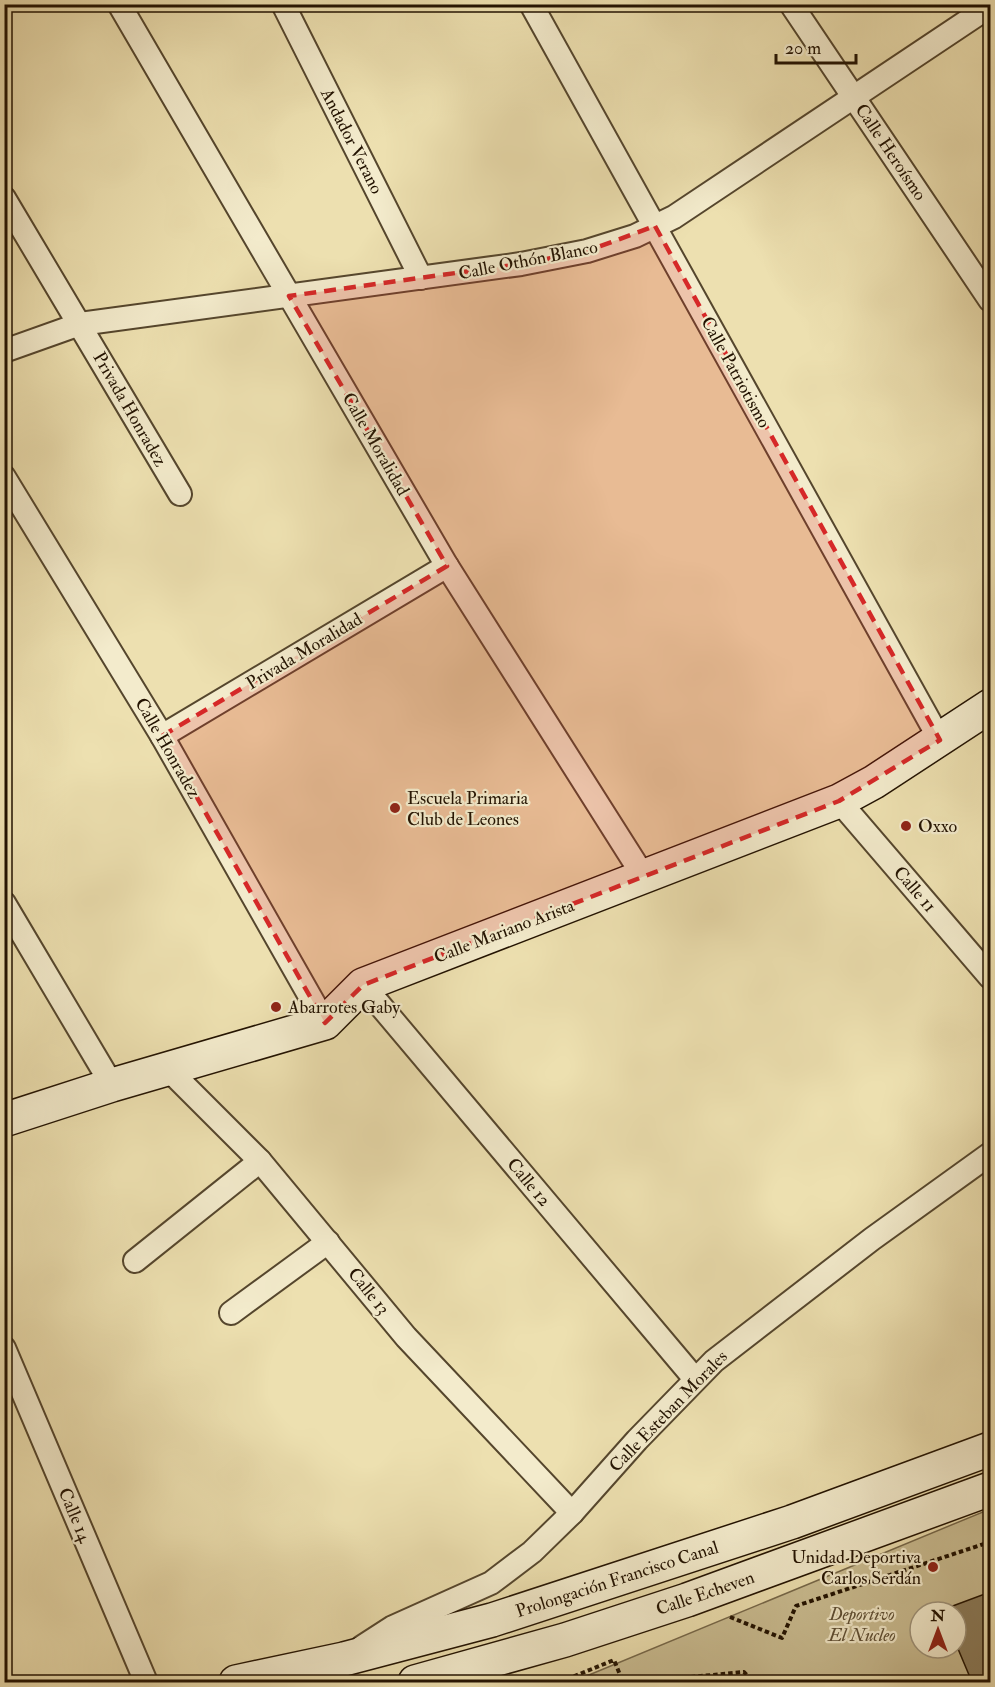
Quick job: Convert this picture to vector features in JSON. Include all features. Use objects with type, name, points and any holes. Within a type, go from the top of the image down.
[{"type":"street","name":"Calle Moralidad","points":[[119,4],[447,566],[644,877]]},
{"type":"street","name":"Andador Verano","points":[[283,4],[421,278]]},
{"type":"street","name":"Calle Patriotismo","points":[[531,4],[940,740]]},
{"type":"street","name":"Calle Heroísmo","points":[[791,4],[990,300]]},
{"type":"street","name":"Calle Othón Blanco","points":[[4,351],[80,324],[521,264],[587,251],[635,236],[674,216],[990,6]]},
{"type":"street","points":[[4,198],[80,324]]},
{"type":"street","name":"Privada Honradez","points":[[80,324],[180,494]]},
{"type":"street","name":"Calle Honradez","points":[[4,477],[162,735],[325,1023]]},
{"type":"street","name":"Privada Moralidad","points":[[162,735],[447,566]]},
{"type":"street","name":"Calle Mariano Arista","points":[[4,1120],[167,1068],[325,1023],[363,986],[839,801],[874,782],[990,706]]},
{"type":"street","name":"Calle 11","points":[[839,801],[990,977]]},
{"type":"street","points":[[4,903],[112,1085]]},
{"type":"street","name":"Calle 12","points":[[363,986],[696,1379]]},
{"type":"street","name":"Calle 13","points":[[167,1068],[260,1161],[406,1337],[572,1513]]},
{"type":"street","name":"Calle Esteban Morales","points":[[344,1659],[393,1627],[491,1583],[532,1552],[572,1513],[637,1440],[714,1361],[872,1239],[990,1154]]},
{"type":"street","points":[[135,1261],[260,1161]]},
{"type":"street","points":[[231,1313],[328,1242]]},
{"type":"street","name":"Calle 14","points":[[4,1348],[146,1683]]},
{"type":"street","name":"Prolongación Francisco Canal","points":[[236,1683],[344,1659],[515,1612],[792,1522],[990,1449]]},
{"type":"street","name":"Calle Echeven","points":[[416,1683],[565,1640],[676,1603],[990,1489]]},
{"type":"path","points":[[729,1617],[782,1638],[796,1606],[990,1542]]},
{"type":"path","points":[[560,1683],[614,1660],[623,1683]]},
{"type":"path","points":[[679,1683],[680,1678],[744,1672],[753,1683]]},
{"type":"highlighted area","points":[[655,226],[940,740],[839,801],[363,985],[325,1023],[162,736],[447,566],[289,296],[521,264],[587,251]]},
{"type":"green space","name":"Unidad Deportiva Carlos Serdán","points":[[990,1509],[990,1682],[572,1682]]},
{"type":"building","points":[[990,1592],[990,1682],[972,1682],[963,1660],[968,1660],[968,1600]]},
{"type":"place","name":"Escuela Primaria Club de Leones","points":[[395,808]]},
{"type":"place","name":"Oxxo","points":[[906,826]]},
{"type":"place","name":"Abarrotes Gaby","points":[[276,1007]]},
{"type":"place","name":"Unidad Deportiva Carlos Serdán","points":[[933,1567]]},
{"type":"park label","name":"Deportivo El Nucleo","points":[[862,1624]]}]
